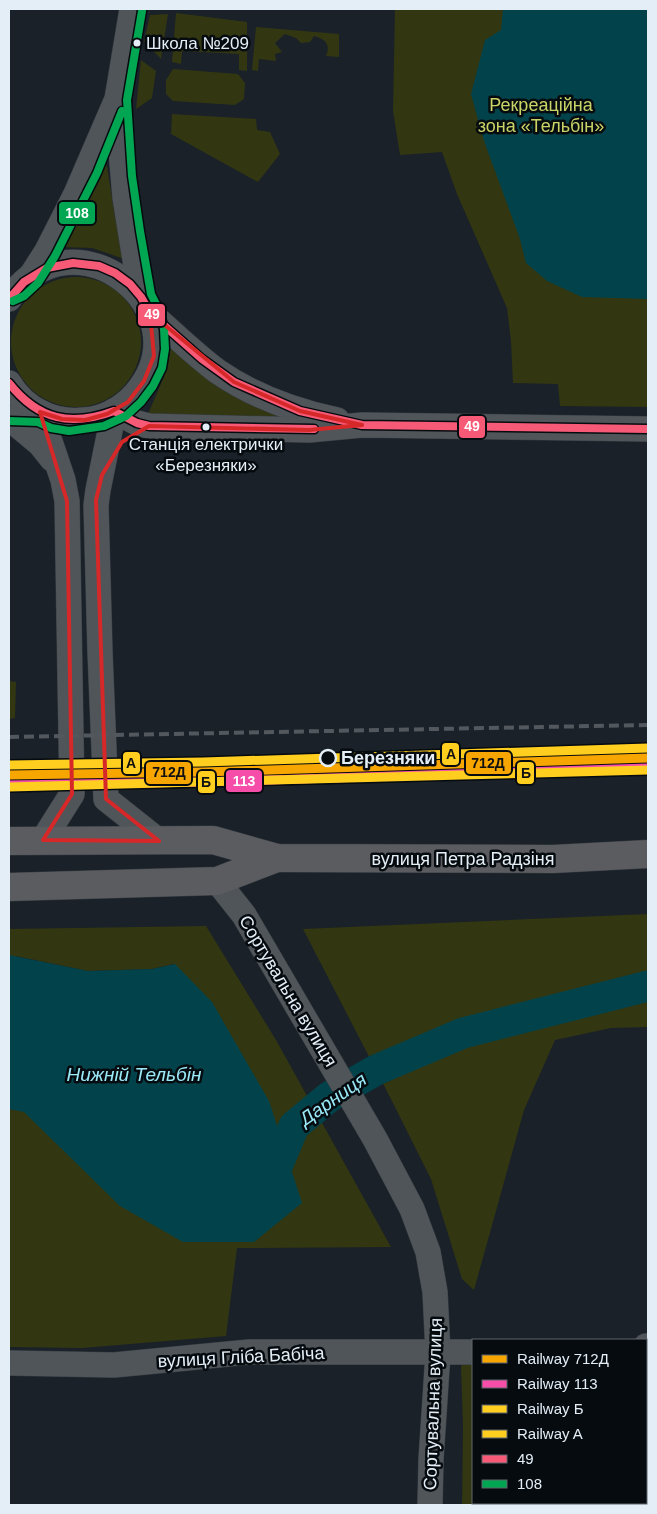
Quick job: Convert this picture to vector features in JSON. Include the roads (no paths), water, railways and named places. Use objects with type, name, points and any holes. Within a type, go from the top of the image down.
[{"type":"main road","name":"вулиця Петра Радзіня","points":[[9,841],[213,840],[277,858],[553,859],[648,854]]},
{"type":"main road","name":"вулиця Петра Радзіня","points":[[9,887],[217,881],[277,858]]},
{"type":"street","points":[[17,289],[47,251],[76,194],[116,99],[132,9]]},
{"type":"street","points":[[9,411],[40,412],[62,419],[77,421],[92,419],[114,411],[134,396],[149,373],[155,348],[154,330],[145,305],[125,198],[116,99]]},
{"type":"street","points":[[17,289],[55,265],[91,264],[116,273],[130,284],[145,305],[202,359],[234,382],[300,411],[362,425]]},
{"type":"street","points":[[9,383],[21,398],[40,412],[67,495],[72,794],[43,840]]},
{"type":"street","points":[[114,411],[137,423],[150,426],[309,430],[362,425],[648,429]]},
{"type":"street","points":[[114,411],[99,484],[96,512],[106,799],[159,841]]},
{"type":"street","points":[[9,418],[40,444],[61,474]]},
{"type":"street","points":[[99,484],[108,463],[122,442],[133,433],[150,426]]},
{"type":"street","name":"Сортувальна вулиця","points":[[217,881],[244,915],[375,1139],[412,1209],[428,1252],[435,1292],[438,1353],[430,1505]]},
{"type":"street","name":"вулиця Гліба Бабіча","points":[[9,1363],[114,1365],[250,1352],[472,1352]]},
{"type":"water","points":[[503,9],[648,9],[648,299],[582,297],[547,281],[526,263],[520,239],[484,141],[471,94],[485,40],[501,30]]},
{"type":"water","name":"Нижній Тельбін","points":[[9,955],[88,971],[152,969],[175,964],[212,1002],[269,1101],[302,1203],[254,1242],[183,1242],[120,1206],[24,1112],[9,1109]]},
{"type":"waterway","name":"Дарниця","points":[[265,1187],[273,1176],[294,1126],[329,1097],[376,1070],[463,1033],[648,986]]},
{"type":"railway","points":[[9,737],[648,725]]},
{"type":"rail line","name":"A","points":[[9,765],[203,762],[648,748]]},
{"type":"rail line","name":"712Д","points":[[9,775],[203,772],[648,758]]},
{"type":"rail line","name":"113","points":[[9,785],[203,782],[648,768]]},
{"type":"rail line","name":"Б","points":[[9,787],[648,770]]},
{"type":"place","name":"Школа №209","points":[[137,43]]},
{"type":"place","name":"Станція електрички «Березняки»","points":[[206,427]]},
{"type":"place","name":"Березняки","points":[[328,758]]},
{"type":"park label","name":"Рекреаційна зона «Тельбін»","points":[[541,115]]}]
